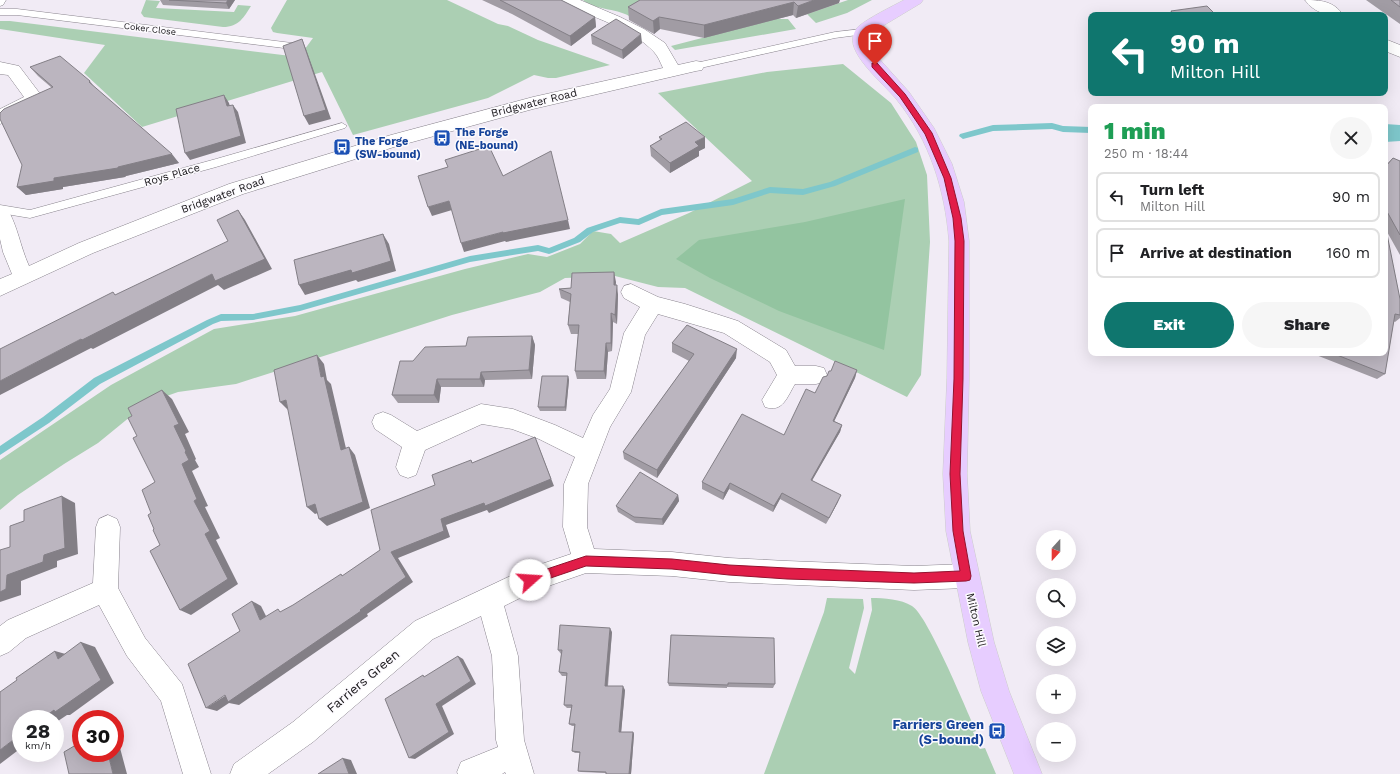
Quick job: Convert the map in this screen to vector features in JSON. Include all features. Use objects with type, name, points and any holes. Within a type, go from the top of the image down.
[{"type":"main road","name":"Bridgwater Road","points":[[862,32],[915,0]]},
{"type":"main road","name":"Milton Hill","points":[[862,32],[861,43],[863,51],[903,96],[928,133],[947,178],[957,218],[960,241],[955,474],[958,531],[966,576],[981,642],[996,691],[1028,774]]},
{"type":"street","points":[[566,0],[616,21],[651,41],[663,51],[672,71]]},
{"type":"street","points":[[1313,0],[1330,12]]},
{"type":"street","points":[[1388,46],[1400,52]]},
{"type":"street","name":"Bridgwater Road","points":[[0,288],[86,248],[236,189],[322,161],[526,105],[696,66]]},
{"type":"street","points":[[0,68],[13,70],[35,99],[6,113],[0,118]]},
{"type":"street","name":"Roys Place","points":[[1,218],[23,277]]},
{"type":"street","points":[[632,292],[653,304],[685,312],[731,327],[778,356],[789,375]]},
{"type":"street","points":[[586,561],[575,528],[576,484],[601,422],[620,392],[635,333],[653,304]]},
{"type":"street","points":[[789,375],[816,375]]},
{"type":"street","points":[[773,400],[789,375]]},
{"type":"street","points":[[415,443],[481,414],[513,419],[547,432],[588,452]]},
{"type":"street","points":[[383,422],[415,443]]},
{"type":"street","points":[[408,467],[415,443]]},
{"type":"street","points":[[108,527],[105,590],[136,647],[172,694],[197,774]]},
{"type":"street","name":"Farriers Green","points":[[244,774],[303,732],[424,630],[530,580],[586,561],[672,564],[787,574],[914,578],[966,576]]},
{"type":"street","points":[[0,644],[17,629],[105,590]]},
{"type":"street","points":[[471,772],[517,765],[510,740],[505,656],[489,599]]},
{"type":"lane","name":"Coker Close","points":[[0,12],[17,12],[300,47]]},
{"type":"lane","name":"Bridgwater Road","points":[[696,66],[835,35],[862,32]]},
{"type":"lane","name":"Roys Place","points":[[1,218],[30,214],[216,163],[342,126]]},
{"type":"green space","points":[[146,0],[160,1],[156,8],[234,12],[238,5],[251,6],[240,21],[229,27],[223,27],[144,17],[141,13]]},
{"type":"green space","points":[[287,0],[447,0],[498,24],[508,26],[538,40],[610,65],[556,78],[534,75],[488,98],[353,135],[322,72],[142,127],[84,73],[105,45],[0,29],[0,21],[10,21],[299,57],[313,38],[277,33],[273,32],[271,28]]},
{"type":"green space","points":[[583,0],[654,0],[629,16],[624,13],[593,6]]},
{"type":"green space","points":[[848,0],[872,0],[847,13],[816,23],[807,14]]},
{"type":"green space","points":[[776,19],[788,19],[796,29],[675,50],[671,46]]},
{"type":"green space","points":[[843,64],[891,103],[916,142],[927,175],[930,242],[921,375],[907,397],[685,288],[658,287],[615,276],[565,278],[540,292],[452,315],[236,384],[178,392],[147,403],[98,443],[18,495],[0,510],[0,460],[111,385],[214,329],[295,316],[465,269],[528,254],[547,257],[580,244],[593,231],[611,234],[620,243],[689,213],[752,181],[658,93],[767,72]]},
{"type":"green space","points":[[905,199],[884,350],[779,311],[710,278],[676,259],[699,240],[805,222]]},
{"type":"green space","points":[[827,598],[863,599],[864,608],[849,668],[855,674],[872,610],[871,598],[898,600],[912,606],[919,613],[937,644],[956,684],[976,731],[973,732],[980,749],[985,748],[996,774],[764,774],[824,612]]},
{"type":"water","points":[[1388,124],[1400,125],[1400,141],[1388,142]]},
{"type":"building","points":[[169,0],[228,0],[226,3]]},
{"type":"building","points":[[500,0],[561,0],[595,17],[570,36]]},
{"type":"building","points":[[640,0],[814,0],[798,6],[794,2],[704,25],[659,17],[653,21],[628,7]]},
{"type":"building","points":[[1391,0],[1400,0],[1400,7]]},
{"type":"building","points":[[1207,6],[1213,12],[1172,12],[1171,11]]},
{"type":"building","points":[[616,19],[641,34],[622,50],[591,35]]},
{"type":"building","points":[[302,39],[326,110],[304,116],[283,46]]},
{"type":"building","points":[[60,56],[172,154],[118,168],[54,178],[54,181],[17,187],[22,165],[0,119],[0,113],[4,109],[53,87],[30,67]]},
{"type":"building","points":[[224,95],[227,106],[233,105],[241,136],[185,153],[176,109]]},
{"type":"building","points":[[686,122],[705,137],[695,142],[699,146],[670,163],[650,146],[662,139],[659,137]]},
{"type":"building","points":[[489,146],[503,176],[551,151],[568,220],[503,232],[461,243],[449,201],[428,207],[418,176],[448,167],[445,160]]},
{"type":"building","points":[[1393,158],[1400,161],[1400,235],[1388,213],[1388,164]]},
{"type":"building","points":[[238,210],[265,259],[215,281],[212,274],[0,381],[0,349],[113,292],[115,295],[228,241],[217,220]]},
{"type":"building","points":[[383,234],[391,261],[352,273],[351,270],[299,285],[294,260]]},
{"type":"building","points":[[1388,239],[1400,299],[1400,315],[1395,314],[1388,356]]},
{"type":"building","points":[[614,272],[614,285],[617,285],[615,315],[611,313],[611,343],[606,343],[604,371],[575,371],[579,325],[568,325],[571,294],[559,289],[571,288],[572,273]]},
{"type":"building","points":[[687,325],[737,349],[657,470],[623,452],[694,354],[672,343]]},
{"type":"building","points":[[532,336],[529,370],[481,372],[480,379],[437,379],[434,395],[392,395],[400,361],[413,361],[425,347],[466,346],[468,337]]},
{"type":"building","points":[[317,355],[321,377],[324,376],[341,450],[349,447],[363,502],[319,519],[315,504],[307,507],[286,400],[280,402],[274,370]]},
{"type":"building","points":[[1340,356],[1388,356],[1385,374]]},
{"type":"building","points":[[835,361],[857,370],[833,421],[842,425],[811,480],[841,495],[829,518],[782,493],[774,506],[730,483],[724,493],[702,482],[742,414],[784,435],[806,389],[815,393],[823,377],[827,376],[829,371],[831,371]]},
{"type":"building","points":[[542,376],[568,376],[565,407],[538,407]]},
{"type":"building","points":[[162,390],[179,424],[174,426],[189,460],[182,464],[197,499],[194,501],[210,531],[205,534],[228,579],[180,610],[150,551],[160,545],[148,515],[151,513],[142,490],[155,482],[133,438],[137,436],[128,418],[132,416],[128,408]]},
{"type":"building","points":[[535,437],[551,479],[485,506],[484,503],[441,519],[444,531],[391,552],[406,577],[360,610],[361,611],[228,702],[225,695],[206,708],[188,664],[240,631],[232,614],[252,601],[260,620],[278,609],[280,612],[293,605],[341,574],[342,576],[380,550],[371,510],[435,485],[432,475],[471,460],[472,463]]},
{"type":"building","points":[[640,472],[678,495],[662,519],[634,517],[616,506]]},
{"type":"building","points":[[62,496],[65,548],[44,555],[43,562],[7,575],[6,589],[0,592],[0,550],[10,547],[10,526],[24,521],[24,510]]},
{"type":"building","points":[[560,625],[610,628],[605,686],[623,686],[619,732],[633,732],[629,774],[606,774],[606,772],[578,771],[580,752],[572,751],[575,724],[569,724],[572,705],[564,705],[567,673],[559,672],[562,650],[558,650]]},
{"type":"building","points":[[671,635],[774,638],[775,684],[728,683],[728,685],[668,683]]},
{"type":"building","points":[[81,642],[101,680],[58,710],[12,710],[12,741],[0,750],[0,692],[17,680],[16,678],[55,651],[58,659]]},
{"type":"building","points":[[458,656],[471,681],[436,704],[449,732],[409,758],[385,699],[423,675],[424,677]]},
{"type":"building","points":[[72,747],[72,762],[110,762],[113,774],[69,774],[64,752]]},
{"type":"building","points":[[343,758],[349,774],[318,774]]},
{"type":"waterway","points":[[963,136],[993,128],[1052,126],[1063,129],[1088,130]]},
{"type":"waterway","points":[[0,451],[46,420],[97,381],[210,322],[221,318],[253,317],[300,308],[470,259],[538,248],[549,251],[577,240],[590,230],[620,220],[639,222],[661,212],[733,202],[770,190],[803,192],[832,184],[915,150]]},
{"type":"place","name":"The Forge (NE-bound)","points":[[442,138]]},
{"type":"place","name":"The Forge (SW-bound)","points":[[342,147]]},
{"type":"place","name":"Farriers Green (S-bound)","points":[[997,731]]},
{"type":"route","points":[[530,580],[586,561],[672,564],[787,574],[870,575],[914,578],[966,576],[958,531],[955,474],[960,241],[957,218],[947,178],[940,158],[928,133],[915,111],[875,65]]}]
